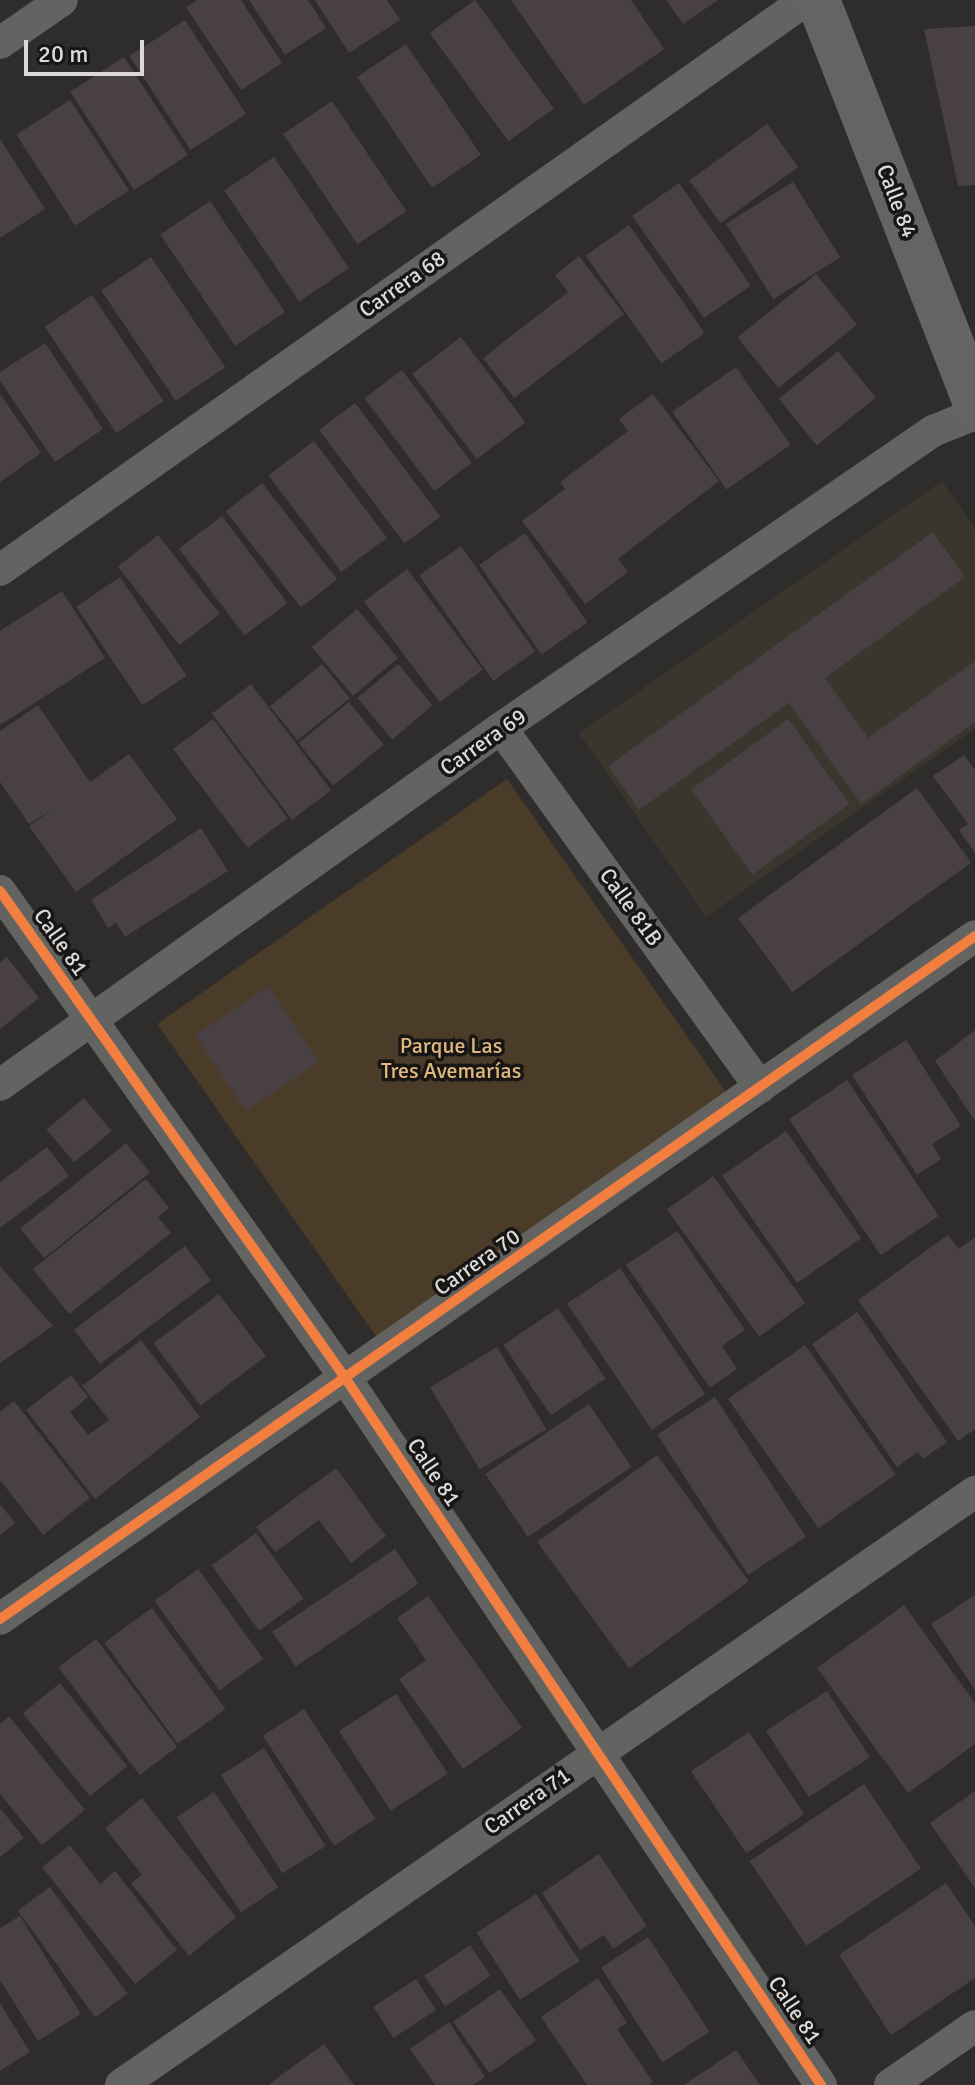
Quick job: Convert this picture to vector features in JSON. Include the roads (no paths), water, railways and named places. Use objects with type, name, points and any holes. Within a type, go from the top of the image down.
[{"type":"street","points":[[0,43],[62,0]]},
{"type":"street","name":"Carrera 68","points":[[0,570],[806,0]]},
{"type":"street","name":"Calle 84","points":[[818,0],[975,402]]},
{"type":"street","name":"Carrera 69","points":[[0,1085],[501,728],[933,431],[975,414]]},
{"type":"street","name":"Calle 81B","points":[[501,728],[760,1087]]},
{"type":"street","name":"Calle 81","points":[[0,891],[346,1379],[821,2085]]},
{"type":"street","name":"Carrera 70","points":[[0,1619],[975,936]]},
{"type":"street","name":"Carrera 71","points":[[121,2085],[975,1492]]},
{"type":"street","points":[[890,2085],[975,2026]]},
{"type":"park label","name":"Parque Las Tres Avemarías","points":[[451,1058]]}]
